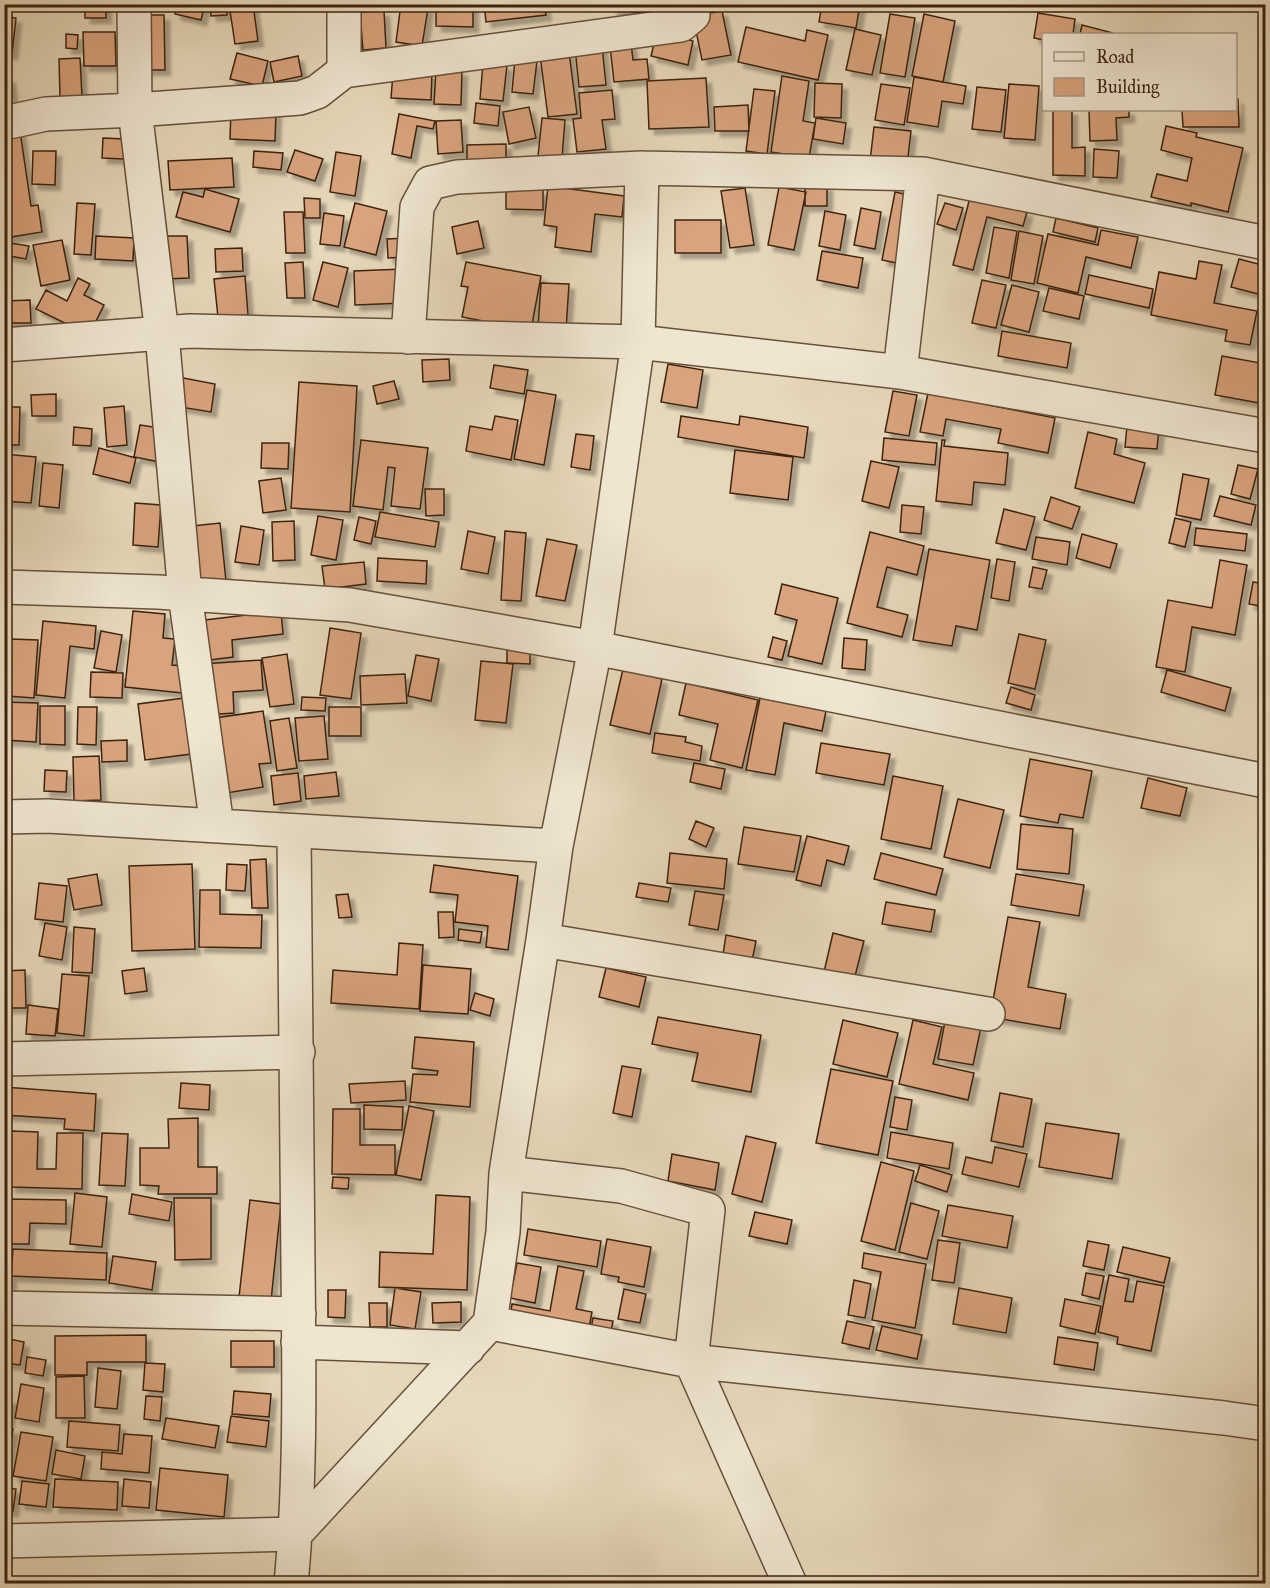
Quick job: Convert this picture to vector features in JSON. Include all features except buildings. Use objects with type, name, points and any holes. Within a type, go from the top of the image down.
[{"type":"street","points":[[134,4],[135,110],[162,334],[185,594],[217,826]]},
{"type":"street","points":[[344,4],[344,71]]},
{"type":"street","points":[[4,123],[46,114],[300,98],[317,92],[344,71],[681,25],[693,15],[693,4]]},
{"type":"street","points":[[408,337],[417,207],[430,183],[457,177],[642,168],[923,174],[1266,243]]},
{"type":"street","points":[[4,1541],[295,1534],[490,1323],[503,1232],[506,1173],[556,846],[595,648],[639,342],[642,168]]},
{"type":"street","points":[[900,372],[923,174]]},
{"type":"street","points":[[4,345],[190,331],[639,342],[900,372],[1266,436]]},
{"type":"street","points":[[4,587],[185,594],[350,605],[595,648],[1266,781]]},
{"type":"street","points":[[4,817],[48,816],[556,846]]},
{"type":"street","points":[[291,1584],[295,1534],[298,1328],[298,1052],[294,831]]},
{"type":"street","points":[[543,940],[988,1014]]},
{"type":"street","points":[[4,1059],[298,1052]]},
{"type":"street","points":[[506,1173],[621,1186],[708,1210],[691,1361],[790,1584]]},
{"type":"street","points":[[4,1308],[298,1328],[468,1348]]},
{"type":"street","points":[[490,1323],[691,1361],[1212,1416],[1266,1424]]}]
